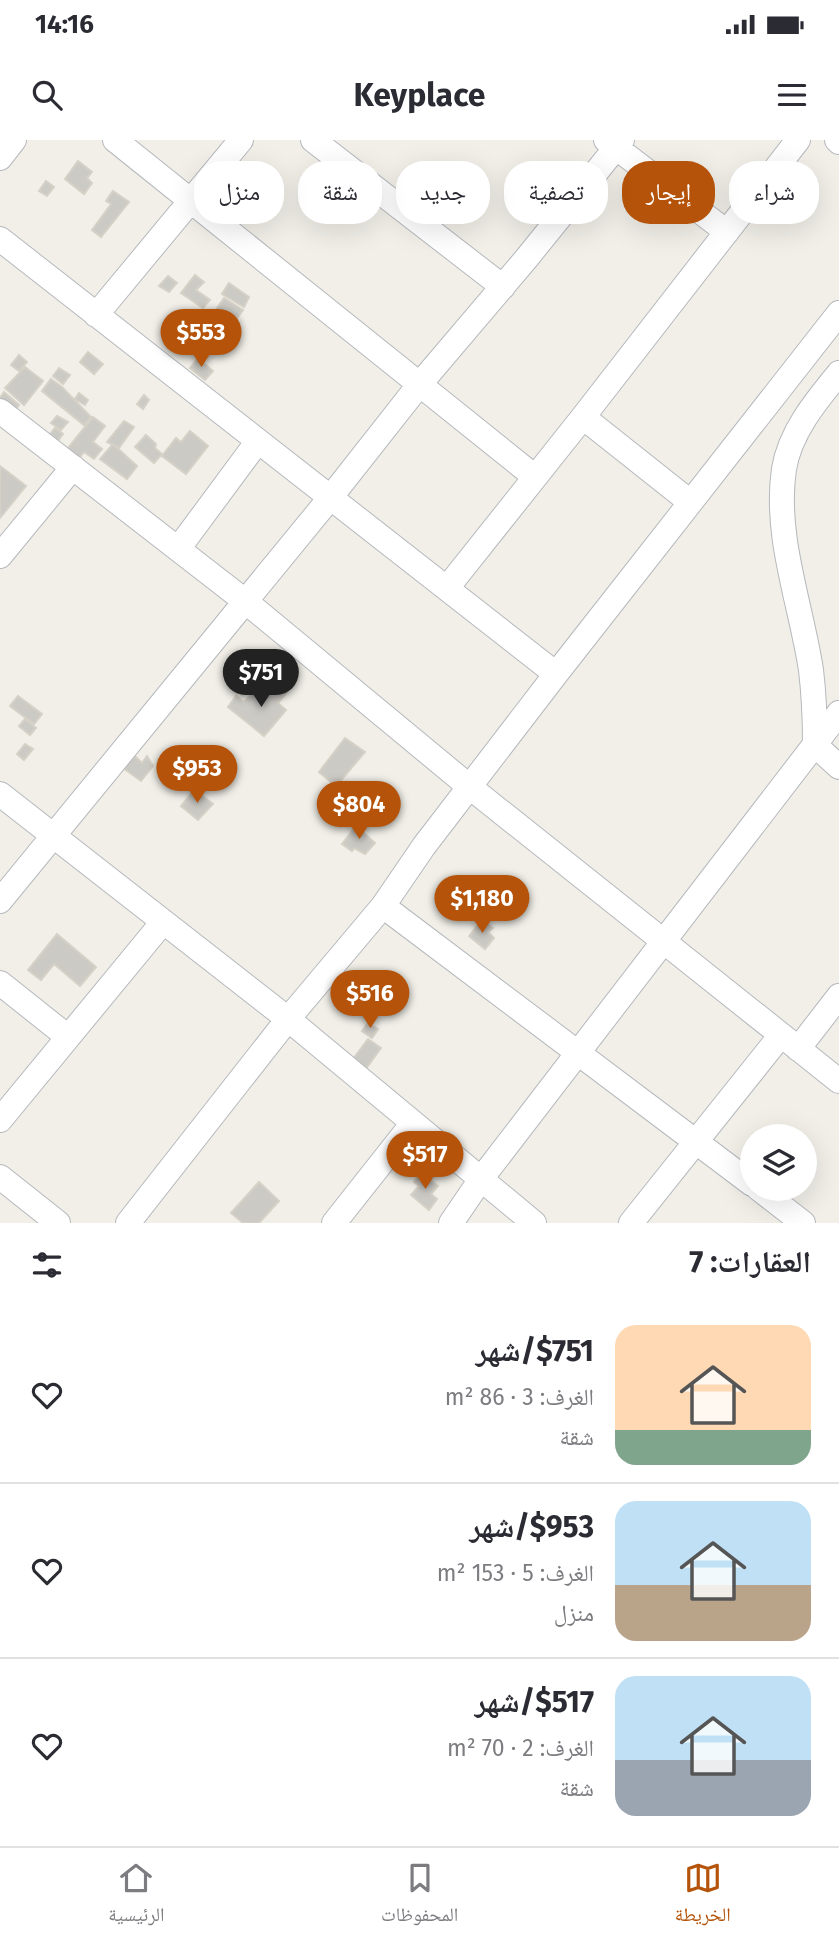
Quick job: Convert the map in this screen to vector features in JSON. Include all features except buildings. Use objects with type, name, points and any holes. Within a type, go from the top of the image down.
[{"type":"street","points":[[0,158],[14,140]]},
{"type":"street","points":[[115,140],[535,477]]},
{"type":"street","points":[[96,315],[241,140]]},
{"type":"street","points":[[313,140],[503,287]]},
{"type":"street","points":[[447,588],[798,140]]},
{"type":"street","points":[[0,901],[330,498],[419,385],[503,287],[614,143],[727,232]]},
{"type":"street","points":[[0,239],[556,674]]},
{"type":"street","points":[[128,1223],[288,1019],[383,906],[424,846],[556,674],[838,316]]},
{"type":"street","points":[[839,373],[800,425],[784,468],[782,508],[790,569],[811,669],[815,745],[839,767]]},
{"type":"street","points":[[0,411],[245,601],[471,788],[839,1081]]},
{"type":"street","points":[[583,417],[690,502]]},
{"type":"street","points":[[178,549],[258,441]]},
{"type":"street","points":[[0,556],[73,467]]},
{"type":"street","points":[[451,1223],[481,1180],[839,713]]},
{"type":"street","points":[[0,794],[288,1019],[534,1223]]},
{"type":"street","points":[[383,906],[740,1175]]},
{"type":"street","points":[[0,1120],[163,922]]},
{"type":"street","points":[[0,983],[68,1037]]},
{"type":"street","points":[[631,1223],[697,1141],[790,1042],[839,996]]},
{"type":"street","points":[[334,1223],[413,1123]]},
{"type":"street","points":[[0,1177],[58,1223]]},
{"type":"street","points":[[775,1201],[803,1223]]}]
